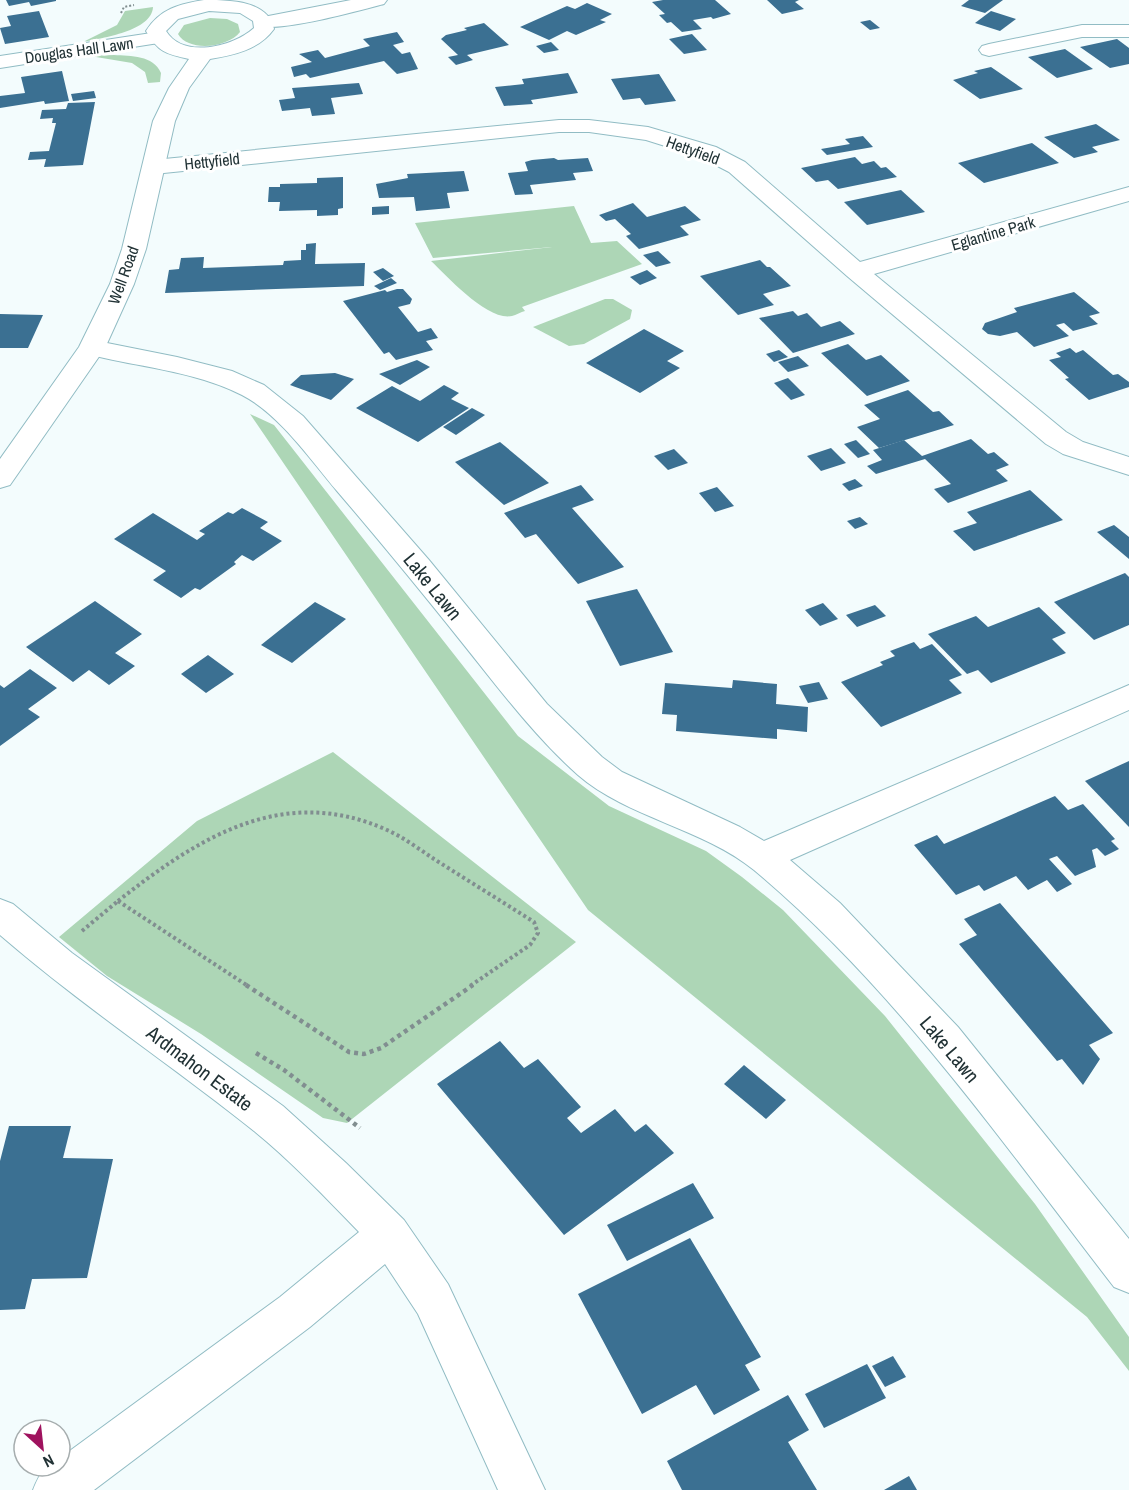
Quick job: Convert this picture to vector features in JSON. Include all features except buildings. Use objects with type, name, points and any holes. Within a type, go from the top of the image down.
[{"type":"street","points":[[265,22],[264,29],[250,43],[221,51],[175,49],[158,38],[156,31],[159,24],[167,17],[190,4],[252,10],[265,22],[286,20],[377,0]]},
{"type":"street","points":[[989,50],[1082,31],[1129,31]]},
{"type":"street","name":"Douglas Hall Lawn","points":[[0,62],[158,38]]},
{"type":"street","name":"Well Road","points":[[0,479],[92,348],[122,284],[135,243],[164,121],[179,88],[204,52]]},
{"type":"street","name":"Hettyfield","points":[[154,167],[559,126],[612,128],[648,134],[690,146],[737,167],[1056,438],[1081,452],[1129,466]]},
{"type":"street","name":"Eglantine Park","points":[[856,270],[1129,194]]},
{"type":"street","name":"Lake Lawn","points":[[92,348],[178,365],[222,377],[255,391],[293,422],[418,567],[536,712],[590,766],[618,785],[728,837],[762,857],[827,913],[944,1039],[1126,1261]]},
{"type":"street","points":[[762,857],[1129,697]]},
{"type":"street","name":"Ardmahon Estate","points":[[0,914],[51,957],[269,1119],[332,1176],[389,1234],[433,1299],[522,1490]]},
{"type":"street","points":[[56,1490],[286,1319],[389,1234]]},
{"type":"path","points":[[51,957],[117,901],[191,847],[220,832],[279,814],[312,812],[341,813],[367,821],[412,844],[534,922],[538,933],[530,945],[381,1048],[364,1054],[349,1052],[117,901]]},
{"type":"green space","points":[[153,7],[144,22],[135,28],[83,42],[117,25],[125,11]]},
{"type":"green space","points":[[210,18],[227,19],[238,24],[240,32],[227,41],[209,46],[191,44],[178,34],[184,25]]},
{"type":"green space","points":[[114,55],[141,58],[153,63],[161,73],[160,82],[148,83],[145,72],[132,63],[90,56]]},
{"type":"green space","points":[[574,206],[591,243],[617,241],[642,264],[522,307],[525,311],[512,316],[502,316],[480,305],[431,261],[552,247],[433,258],[415,223]]},
{"type":"green space","points":[[605,299],[613,299],[632,310],[630,319],[584,344],[569,346],[533,327]]},
{"type":"green space","points":[[250,414],[274,425],[518,736],[609,806],[706,851],[742,877],[783,910],[885,1016],[1035,1204],[1129,1337],[1129,1371],[1087,1317],[588,910]]},
{"type":"green space","points":[[333,752],[576,942],[347,1123],[323,1118],[201,1034],[107,976],[59,937],[197,821]]}]
